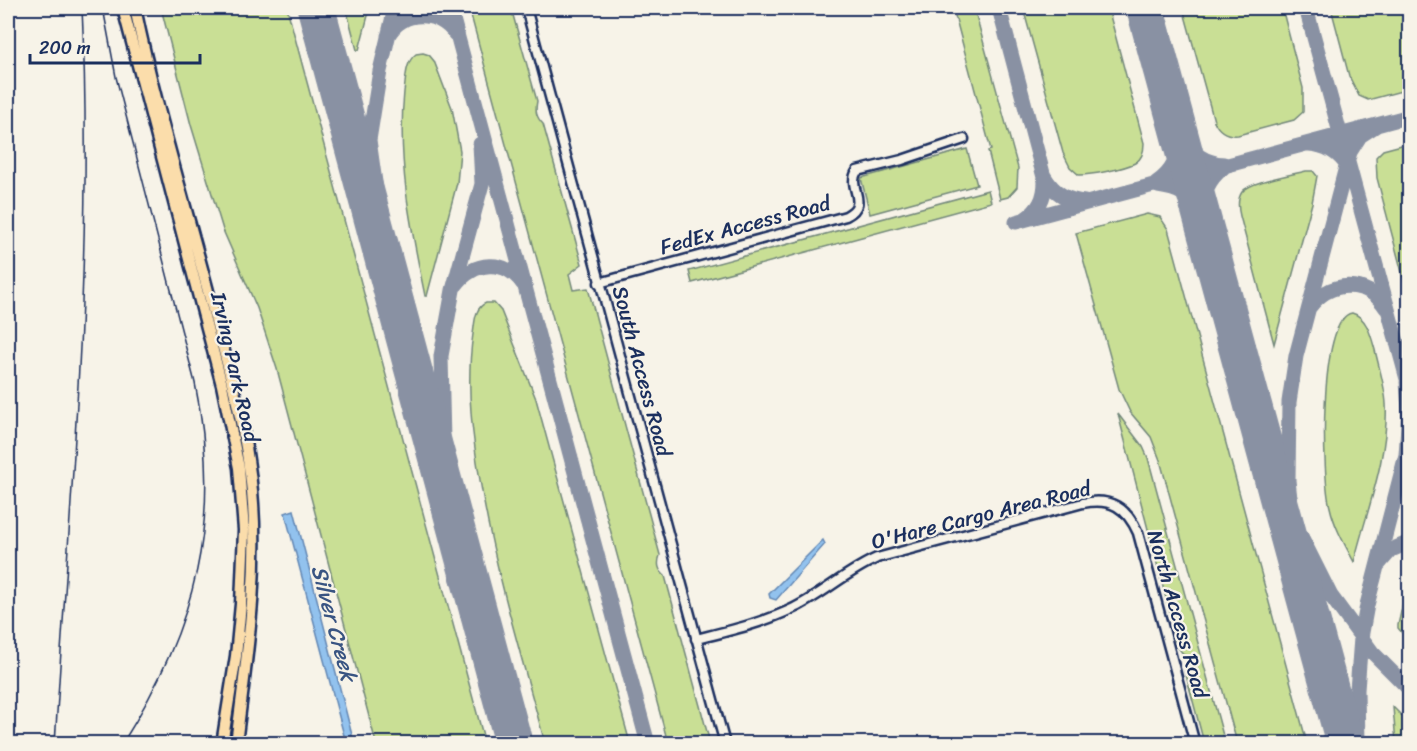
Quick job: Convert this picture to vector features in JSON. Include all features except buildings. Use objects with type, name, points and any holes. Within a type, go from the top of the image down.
[{"type":"main road","name":"Irving Park Road","points":[[123,8],[222,385],[239,468],[244,530],[241,604],[236,656],[222,744]]},
{"type":"main road","name":"Irving Park Road","points":[[135,8],[237,401],[249,460],[255,528],[255,569],[236,744]]},
{"type":"street","name":"South Access Road","points":[[526,8],[725,744]]},
{"type":"street","name":"FedEx Access Road","points":[[599,283],[846,216],[853,213],[857,206],[858,200],[853,179],[857,171],[902,160],[964,139]]},
{"type":"street","name":"O'Hare Cargo Area Road","points":[[696,639],[793,609],[849,572],[878,558],[1083,503],[1094,501],[1112,504]]},
{"type":"street","name":"North Access Road","points":[[1112,504],[1132,519],[1138,533],[1195,744]]},
{"type":"green space","points":[[161,8],[287,8],[485,743],[376,743],[277,369],[257,308],[223,230],[191,125]]},
{"type":"green space","points":[[346,8],[370,8],[359,50],[357,50]]},
{"type":"green space","points":[[469,8],[511,8],[537,101],[537,114],[543,124],[582,264],[569,274],[573,290],[588,288],[660,555],[659,567],[665,576],[710,743],[668,743]]},
{"type":"green space","points":[[953,8],[974,8],[1018,168],[1017,187],[1008,197],[1000,199],[988,151],[991,150]]},
{"type":"green space","points":[[1023,8],[1108,8],[1144,143],[1144,149],[1137,161],[1130,165],[1085,175],[1079,175],[1070,167],[1063,153]]},
{"type":"green space","points":[[1183,8],[1282,8],[1303,88],[1303,112],[1294,120],[1238,135],[1230,135],[1221,131],[1214,121]]},
{"type":"green space","points":[[1331,8],[1409,8],[1409,89],[1368,100],[1359,96],[1349,76]]},
{"type":"green space","points":[[423,53],[429,55],[434,61],[452,108],[460,151],[457,183],[427,296],[425,296],[410,220],[402,144],[407,71],[412,57]]},
{"type":"green space","points":[[1410,143],[1409,299],[1377,178],[1376,157],[1383,150]]},
{"type":"green space","points":[[967,149],[977,185],[870,214],[861,178]]},
{"type":"green space","points":[[1313,171],[1317,176],[1312,203],[1274,344],[1240,216],[1238,207],[1240,195],[1254,185]]},
{"type":"green space","points":[[988,190],[991,202],[692,283],[689,271]]},
{"type":"green space","points":[[1147,214],[1160,217],[1168,229],[1307,743],[1237,743],[1160,460],[1151,437],[1130,412],[1119,389],[1076,233]]},
{"type":"green space","points":[[203,286],[237,427],[246,484],[251,542],[249,600],[231,743],[225,743],[248,550]]},
{"type":"green space","points":[[486,303],[494,303],[501,311],[536,399],[630,743],[545,743],[496,559],[473,436],[470,395],[471,355],[476,316],[479,308]]},
{"type":"green space","points":[[1352,313],[1361,318],[1370,333],[1382,377],[1386,404],[1384,443],[1376,484],[1354,562],[1337,528],[1330,507],[1324,435],[1328,369],[1333,341],[1341,322]]},
{"type":"green space","points":[[1118,414],[1143,447],[1148,458],[1225,743],[1204,743],[1185,671],[1188,666],[1187,657],[1175,640],[1174,617],[1169,610]]},
{"type":"green space","points":[[1409,576],[1409,641],[1398,625]]},
{"type":"green space","points":[[1393,707],[1409,723],[1409,743],[1396,743]]},
{"type":"water","points":[[294,510],[355,743],[346,743],[285,513]]},
{"type":"water","points":[[823,540],[825,544],[776,600],[770,598],[769,594]]},
{"type":"taxiway","points":[[395,8],[380,71],[369,140],[383,238],[397,307]]},
{"type":"taxiway","points":[[450,8],[648,744]]},
{"type":"taxiway","points":[[999,8],[1045,181],[1040,203],[1025,219]]},
{"type":"taxiway","points":[[1306,8],[1410,390]]},
{"type":"taxiway","points":[[388,36],[403,21],[421,16],[440,20],[455,34]]},
{"type":"taxiway","points":[[1016,222],[1410,116]]},
{"type":"taxiway","points":[[1310,615],[1292,518],[1288,480],[1289,402],[1296,356],[1350,152],[1360,136],[1377,125]]},
{"type":"taxiway","points":[[1180,138],[1199,156],[1211,162],[1224,164]]},
{"type":"taxiway","points":[[1156,183],[1174,164],[1180,138]]},
{"type":"taxiway","points":[[467,568],[443,441],[441,356],[453,290],[482,184],[480,144]]},
{"type":"taxiway","points":[[1309,144],[1332,151],[1348,167]]},
{"type":"taxiway","points":[[1200,211],[1207,187],[1223,168]]},
{"type":"taxiway","points":[[1044,176],[1061,195],[1085,202]]},
{"type":"taxiway","points":[[1158,186],[1182,193],[1200,211]]},
{"type":"taxiway","points":[[456,285],[472,271],[490,266],[507,270],[523,284]]},
{"type":"taxiway","points":[[1309,308],[1327,292],[1348,286],[1369,291],[1386,308]]},
{"type":"taxiway","points":[[1358,744],[1357,690],[1361,638],[1367,605],[1406,455],[1409,410],[1407,382]]},
{"type":"taxiway","points":[[1255,413],[1285,501]]},
{"type":"taxiway","points":[[1300,534],[1331,596],[1372,652],[1410,690]]},
{"type":"taxiway","points":[[1378,565],[1391,550],[1410,542]]},
{"type":"runway","points":[[316,8],[514,744]]},
{"type":"runway","points":[[1145,8],[1345,744]]},
{"type":"railway","points":[[55,744],[83,284],[85,100],[82,8]]},
{"type":"railway","points":[[103,8],[116,77],[195,383],[203,433],[206,480],[204,526],[197,571],[185,614],[169,657],[148,700],[122,744]]},
{"type":"water label","name":"Silver Creek","points":[[334,623]]}]
